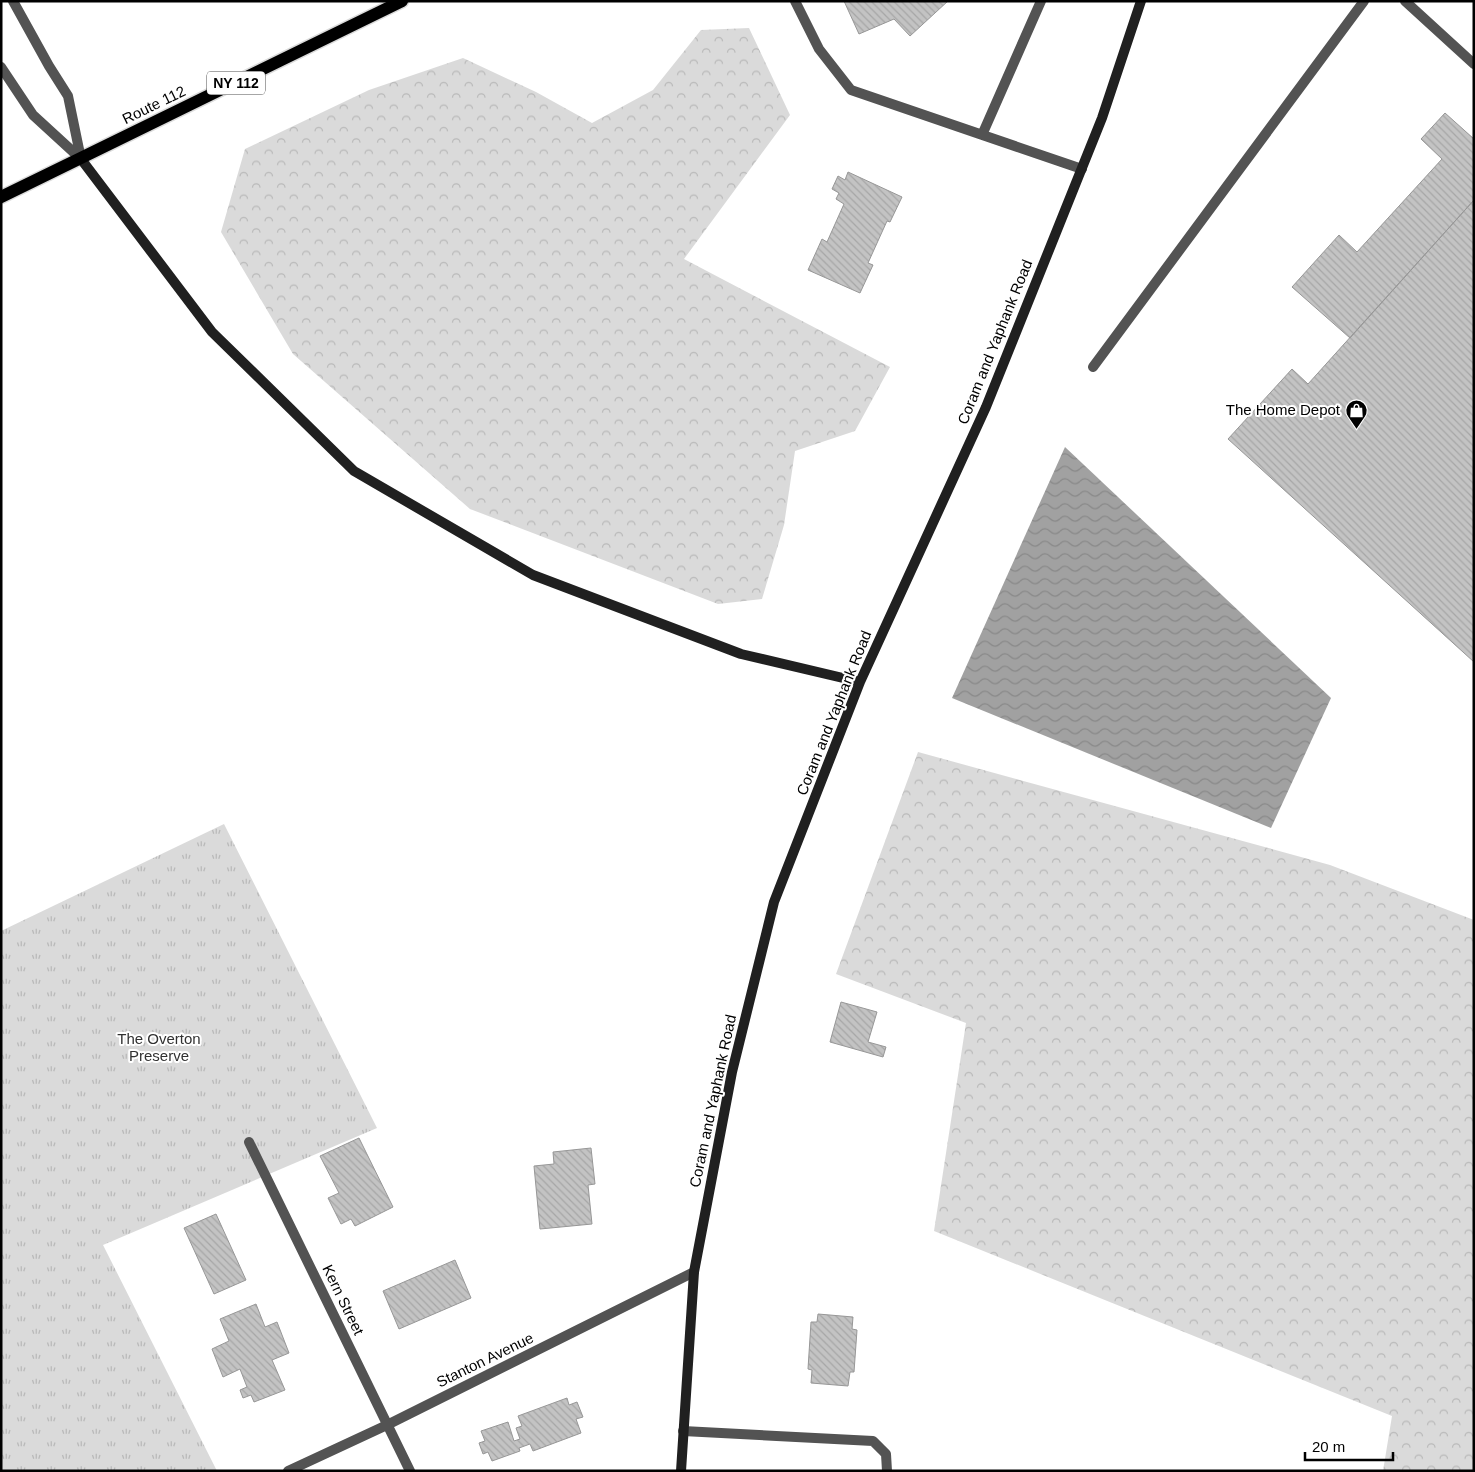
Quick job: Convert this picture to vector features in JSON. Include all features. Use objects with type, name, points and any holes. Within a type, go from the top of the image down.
[{"type":"main road","name":"Route 112","points":[[1,197],[402,1]]},
{"type":"main road","name":"Coram and Yaphank Road","points":[[680,1471],[694,1272],[732,1072],[774,902],[860,682],[986,407],[1102,118],[1141,1]]},
{"type":"main road","points":[[81,158],[212,332],[354,471],[533,574],[741,654],[860,682]]},
{"type":"street","points":[[12,1],[68,96],[81,158]]},
{"type":"street","points":[[794,1],[819,49],[851,90],[1082,169]]},
{"type":"street","points":[[982,135],[1041,1]]},
{"type":"street","points":[[1092,367],[1364,1]]},
{"type":"street","points":[[1405,1],[1474,64]]},
{"type":"street","points":[[1,67],[33,115],[81,158]]},
{"type":"street","name":"Kern Street","points":[[249,1142],[410,1471]]},
{"type":"street","name":"Stanton Avenue","points":[[288,1471],[387,1425],[694,1272]]},
{"type":"street","points":[[683,1432],[873,1441],[886,1454],[887,1471]]},
{"type":"green space","points":[[749,28],[790,115],[684,259],[890,367],[855,431],[795,451],[784,525],[762,599],[718,604],[470,509],[293,354],[221,232],[245,149],[369,90],[463,58],[536,92],[592,123],[653,90],[701,30]]},
{"type":"green space","points":[[918,752],[1330,865],[1474,920],[1474,1471],[1383,1471],[1392,1416],[934,1231],[966,1023],[836,974]]},
{"type":"green space","name":"The Overton Preserve","points":[[224,824],[377,1128],[103,1245],[217,1471],[1,1471],[1,931]]},
{"type":"water","points":[[1065,447],[1331,698],[1271,828],[952,698]]},
{"type":"building","points":[[844,1],[948,1],[910,36],[894,19],[859,34]]},
{"type":"building","points":[[1445,113],[1474,139],[1474,200],[1350,338],[1292,287],[1339,235],[1357,252],[1442,159],[1421,139]]},
{"type":"building","points":[[848,172],[902,197],[890,222],[887,221],[868,263],[873,265],[860,293],[808,270],[822,239],[827,242],[844,204],[836,199],[839,193],[832,189],[838,176],[845,180]]},
{"type":"building","name":"The Home Depot","points":[[1474,200],[1474,662],[1228,439],[1292,369],[1308,384]]},
{"type":"building","points":[[841,1002],[877,1012],[868,1042],[886,1047],[883,1057],[830,1042]]},
{"type":"building","points":[[359,1138],[393,1207],[355,1226],[351,1219],[341,1224],[328,1198],[339,1193],[320,1156]]},
{"type":"building","points":[[591,1148],[595,1184],[588,1185],[592,1224],[540,1229],[534,1166],[554,1164],[553,1152]]},
{"type":"building","points":[[216,1214],[246,1280],[214,1294],[184,1228]]},
{"type":"building","points":[[455,1260],[471,1298],[399,1329],[383,1291]]},
{"type":"building","points":[[256,1304],[265,1327],[277,1322],[289,1353],[272,1360],[285,1390],[254,1402],[251,1395],[243,1398],[240,1390],[247,1387],[240,1369],[223,1377],[212,1349],[229,1341],[220,1319]]},
{"type":"building","points":[[818,1314],[853,1317],[852,1329],[857,1330],[854,1372],[850,1372],[848,1386],[811,1383],[812,1370],[808,1369],[811,1322],[817,1322]]},
{"type":"building","points":[[567,1398],[569,1405],[577,1402],[583,1417],[576,1419],[581,1433],[533,1451],[530,1444],[519,1448],[520,1451],[492,1461],[488,1452],[483,1454],[479,1443],[485,1441],[481,1431],[508,1422],[514,1441],[520,1439],[516,1428],[522,1426],[518,1416]]},
{"type":"place","name":"The Home Depot","points":[[1356,429]]}]
